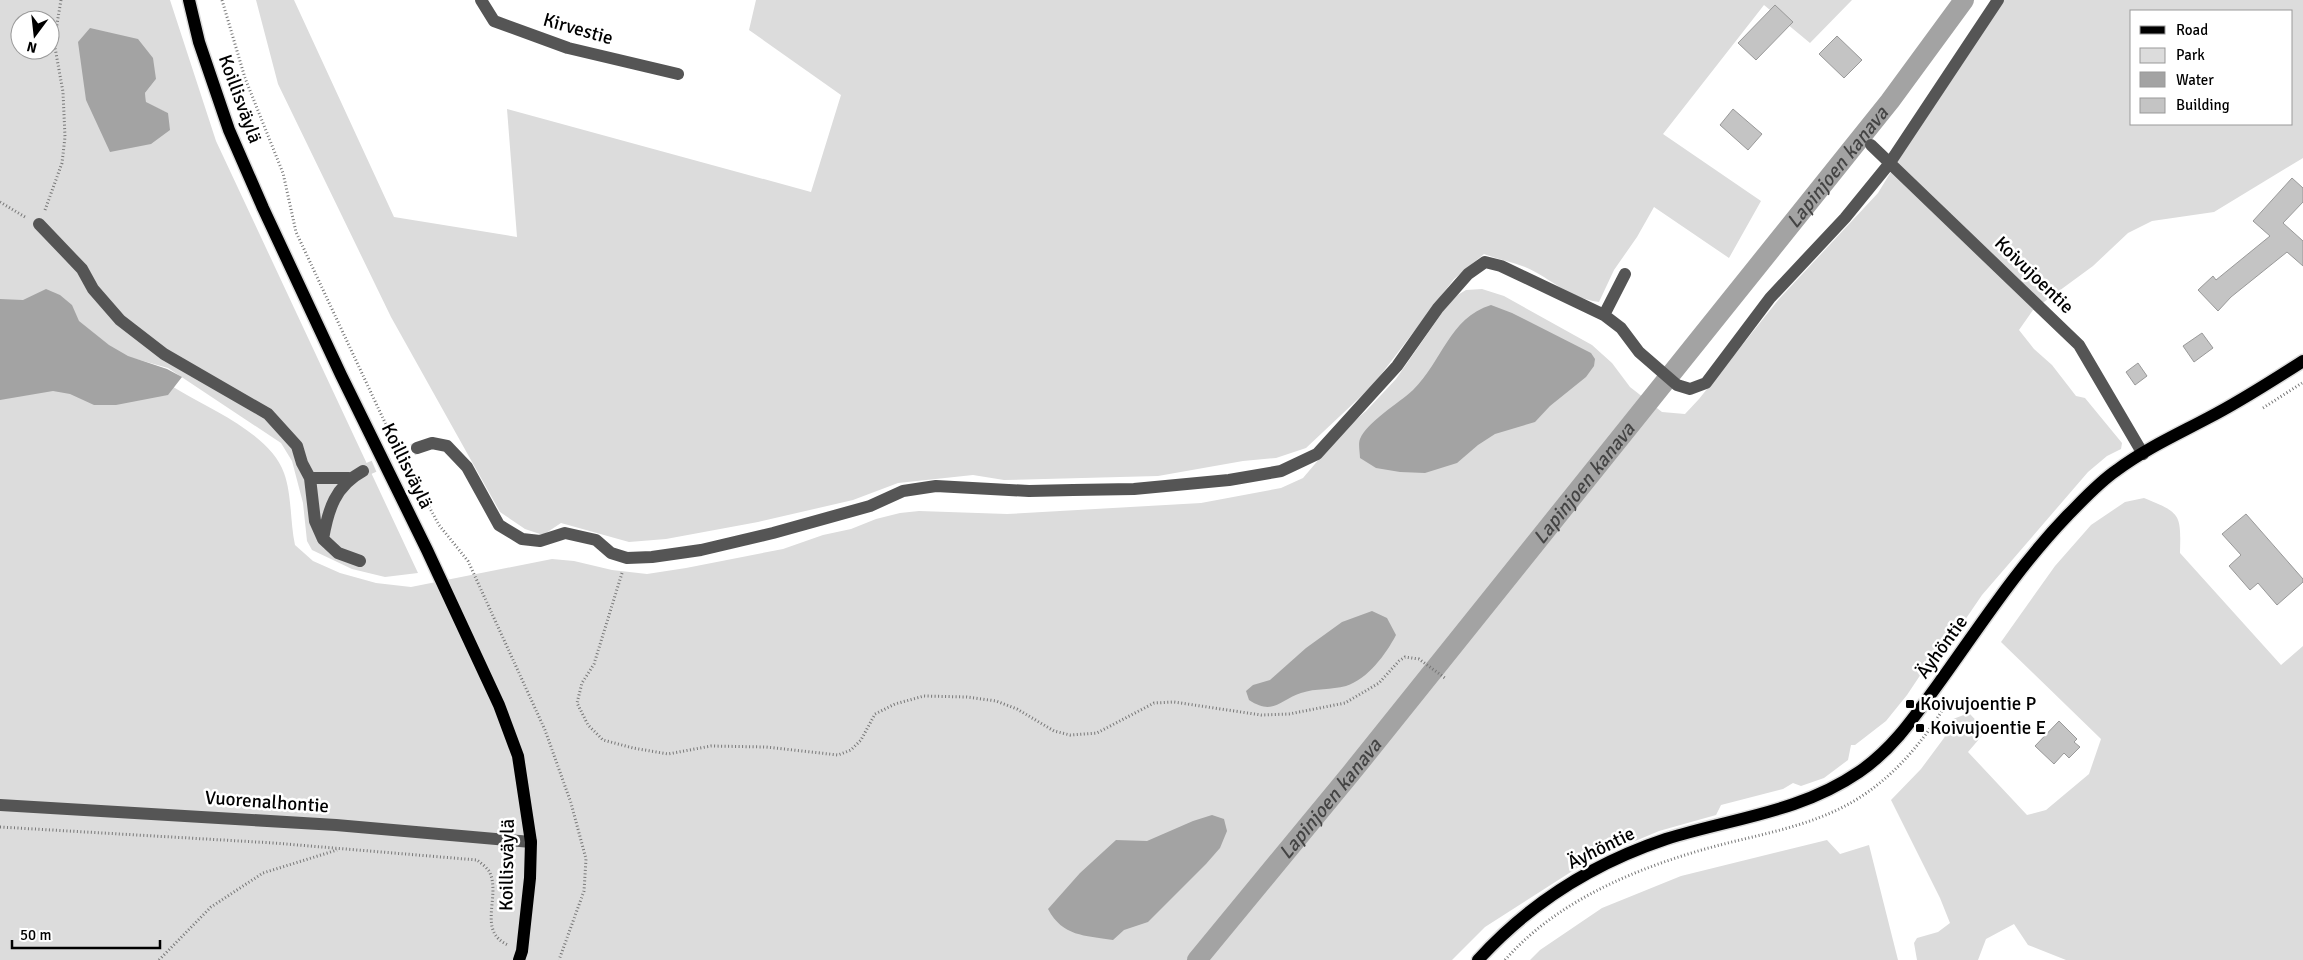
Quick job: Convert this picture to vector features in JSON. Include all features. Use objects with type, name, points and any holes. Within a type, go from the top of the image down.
[{"type":"main road","name":"Koillisväylä","points":[[189,0],[199,42],[229,130],[263,208],[341,375],[428,550],[499,705],[518,756],[531,842],[530,878],[520,956]]},
{"type":"main road","name":"Äyhöntie","points":[[1478,960],[1513,925],[1544,900],[1579,878],[1624,855],[1668,839],[1810,799],[1832,789],[1860,772],[1885,751],[1912,721],[2007,588],[2067,516],[2116,470],[2258,390],[2303,361]]},
{"type":"street","name":"Kirvestie","points":[[481,0],[494,21],[568,48],[678,74]]},
{"type":"street","points":[[417,448],[432,443],[447,446],[467,467],[499,525],[522,539],[540,541],[565,533],[596,540],[611,553],[627,558],[652,557],[701,550],[773,533],[870,506],[902,491],[936,486],[1029,490],[1134,489],[1229,480],[1281,471],[1317,454],[1397,366],[1444,302],[1468,274],[1486,262],[1501,266],[1604,315],[1621,328],[1639,352],[1658,369],[1677,385],[1690,389],[1706,383],[1770,298],[1845,218],[1889,164],[1998,0]]},
{"type":"street","name":"Koivujoentie","points":[[1871,145],[2079,345],[2143,454]]},
{"type":"street","points":[[39,224],[82,269],[93,289],[126,326],[164,354],[268,414],[297,446],[302,463],[310,478],[315,521],[323,539],[338,553],[360,561]]},
{"type":"street","points":[[1604,315],[1625,274]]},
{"type":"street","points":[[323,539],[334,500],[349,478],[362,471]]},
{"type":"street","points":[[310,478],[349,478]]},
{"type":"street","name":"Vuorenalhontie","points":[[0,805],[307,823],[531,842]]},
{"type":"path","points":[[0,202],[39,224],[62,163],[65,137],[63,92],[54,42],[61,0]]},
{"type":"path","points":[[222,0],[245,78],[282,173],[296,232],[395,444],[439,525],[468,561],[545,730],[571,803],[586,859],[584,891],[559,960]]},
{"type":"path","points":[[627,558],[594,664],[582,683],[577,703],[588,725],[604,740],[668,754],[711,746],[766,747],[838,755],[851,750],[861,740],[874,714],[895,704],[924,696],[996,700],[1017,709],[1054,731],[1070,735],[1097,733],[1154,702],[1174,702],[1261,714],[1289,714],[1345,703],[1379,683],[1399,661],[1405,658],[1420,659],[1445,678]]},
{"type":"path","points":[[1505,960],[1547,922],[1584,897],[1630,874],[1704,849],[1817,819],[1862,796],[1886,778],[1908,757],[1935,723],[1953,693]]},
{"type":"path","points":[[0,827],[184,837],[477,860],[488,869],[493,882],[490,922],[494,934],[520,956]]},
{"type":"path","points":[[159,960],[211,907],[263,874],[340,849]]},
{"type":"green space","points":[[0,0],[170,0],[216,141],[418,573],[385,577],[352,569],[312,550],[307,541],[303,503],[292,461],[281,443],[168,368],[129,357],[173,387],[224,415],[254,435],[267,447],[277,459],[287,481],[295,545],[313,561],[340,573],[376,583],[411,587],[552,559],[574,561],[612,570],[647,574],[783,549],[823,535],[851,529],[876,519],[900,513],[919,511],[1007,514],[1201,503],[1281,488],[1303,478],[1343,431],[1366,411],[1396,379],[1444,310],[1456,296],[1466,290],[1482,289],[1504,296],[1592,345],[1612,363],[1630,387],[1662,412],[1685,414],[1779,299],[1878,193],[1923,119],[2001,0],[2303,0],[2303,158],[2214,212],[2152,221],[2128,233],[2093,266],[2033,310],[2019,330],[2034,349],[2052,365],[2076,396],[2085,398],[2122,443],[2121,449],[2107,456],[2088,472],[1982,595],[1941,655],[1923,671],[1886,721],[1855,745],[1851,745],[1848,760],[1824,778],[1801,786],[1793,783],[1783,789],[1721,805],[1716,815],[1659,831],[1588,861],[1485,927],[1452,960],[0,960]],"holes":[[[156,79],[145,93],[146,103],[168,113],[86,100]]]},
{"type":"green space","points":[[256,0],[294,0],[394,217],[517,237],[507,109],[811,192],[841,95],[749,30],[756,0],[1852,0],[1810,43],[1764,5],[1663,134],[1761,201],[1729,258],[1654,207],[1637,237],[1614,270],[1599,302],[1587,300],[1568,292],[1525,267],[1484,254],[1454,279],[1373,385],[1306,448],[1276,458],[1243,461],[1158,476],[1004,480],[973,475],[898,483],[853,500],[758,522],[666,539],[629,542],[561,523],[543,535],[525,529],[500,512],[391,317],[278,84]]},
{"type":"green space","points":[[2144,498],[2165,507],[2176,516],[2180,530],[2180,553],[2281,665],[2303,646],[2303,960],[2066,960],[2028,945],[2014,924],[1986,939],[1978,960],[1917,960],[1914,943],[1917,938],[1938,932],[1950,923],[1940,898],[1891,800],[1921,769],[1944,738],[1953,719],[1969,713],[1986,731],[1968,752],[2027,815],[2046,810],[2089,774],[2101,739],[2001,642],[2055,566],[2091,525],[2125,502]]},
{"type":"green space","points":[[1827,840],[1840,854],[1869,845],[1898,960],[1530,960],[1540,950],[1602,908],[1681,876]]},
{"type":"water","points":[[90,28],[138,39],[153,58],[156,79],[145,93],[146,102],[168,113],[170,130],[151,144],[110,152],[86,100],[78,42]]},
{"type":"water","points":[[46,289],[60,295],[72,305],[79,321],[109,345],[128,356],[167,369],[182,377],[168,395],[116,405],[94,405],[70,394],[53,391],[0,400],[0,299],[23,300]]},
{"type":"water","points":[[1491,305],[1512,313],[1591,353],[1595,359],[1594,366],[1586,377],[1550,406],[1535,422],[1495,434],[1478,445],[1457,463],[1425,473],[1400,472],[1376,468],[1360,458],[1360,439],[1369,426],[1413,390],[1423,379],[1447,342],[1465,320],[1477,311]]},
{"type":"water","points":[[1372,611],[1387,618],[1396,635],[1382,658],[1362,678],[1346,686],[1301,693],[1270,707],[1257,705],[1249,700],[1246,691],[1253,685],[1270,680],[1306,648],[1342,622]]},
{"type":"water","points":[[1212,815],[1224,819],[1227,831],[1220,848],[1148,922],[1124,930],[1113,940],[1068,930],[1060,925],[1048,909],[1080,873],[1116,840],[1147,841]]},
{"type":"building","points":[[1775,5],[1793,22],[1756,60],[1738,43]]},
{"type":"building","points":[[1837,36],[1862,60],[1844,78],[1819,54]]},
{"type":"building","points":[[1733,109],[1762,134],[1748,150],[1720,125]]},
{"type":"building","points":[[2292,178],[2303,188],[2303,202],[2283,223],[2303,241],[2303,266],[2287,252],[2231,297],[2218,311],[2198,290],[2213,276],[2216,280],[2270,236],[2253,221]]},
{"type":"building","points":[[2202,333],[2213,348],[2194,362],[2183,346]]},
{"type":"building","points":[[2138,363],[2147,376],[2135,385],[2126,372]]},
{"type":"building","points":[[2246,514],[2303,579],[2303,582],[2277,605],[2258,583],[2250,590],[2229,566],[2241,555],[2222,534]]},
{"type":"building","points":[[2059,721],[2077,739],[2074,742],[2080,747],[2069,758],[2064,753],[2054,764],[2035,746]]},
{"type":"waterway","name":"Lapinjoen kanava","points":[[1197,960],[1352,772],[1890,101],[1964,0]]},
{"type":"tunnel","points":[[363,471],[417,448]]},
{"type":"place","name":"Koivujoentie P","points":[[1910,704]]},
{"type":"place","name":"Koivujoentie E","points":[[1920,728]]}]
